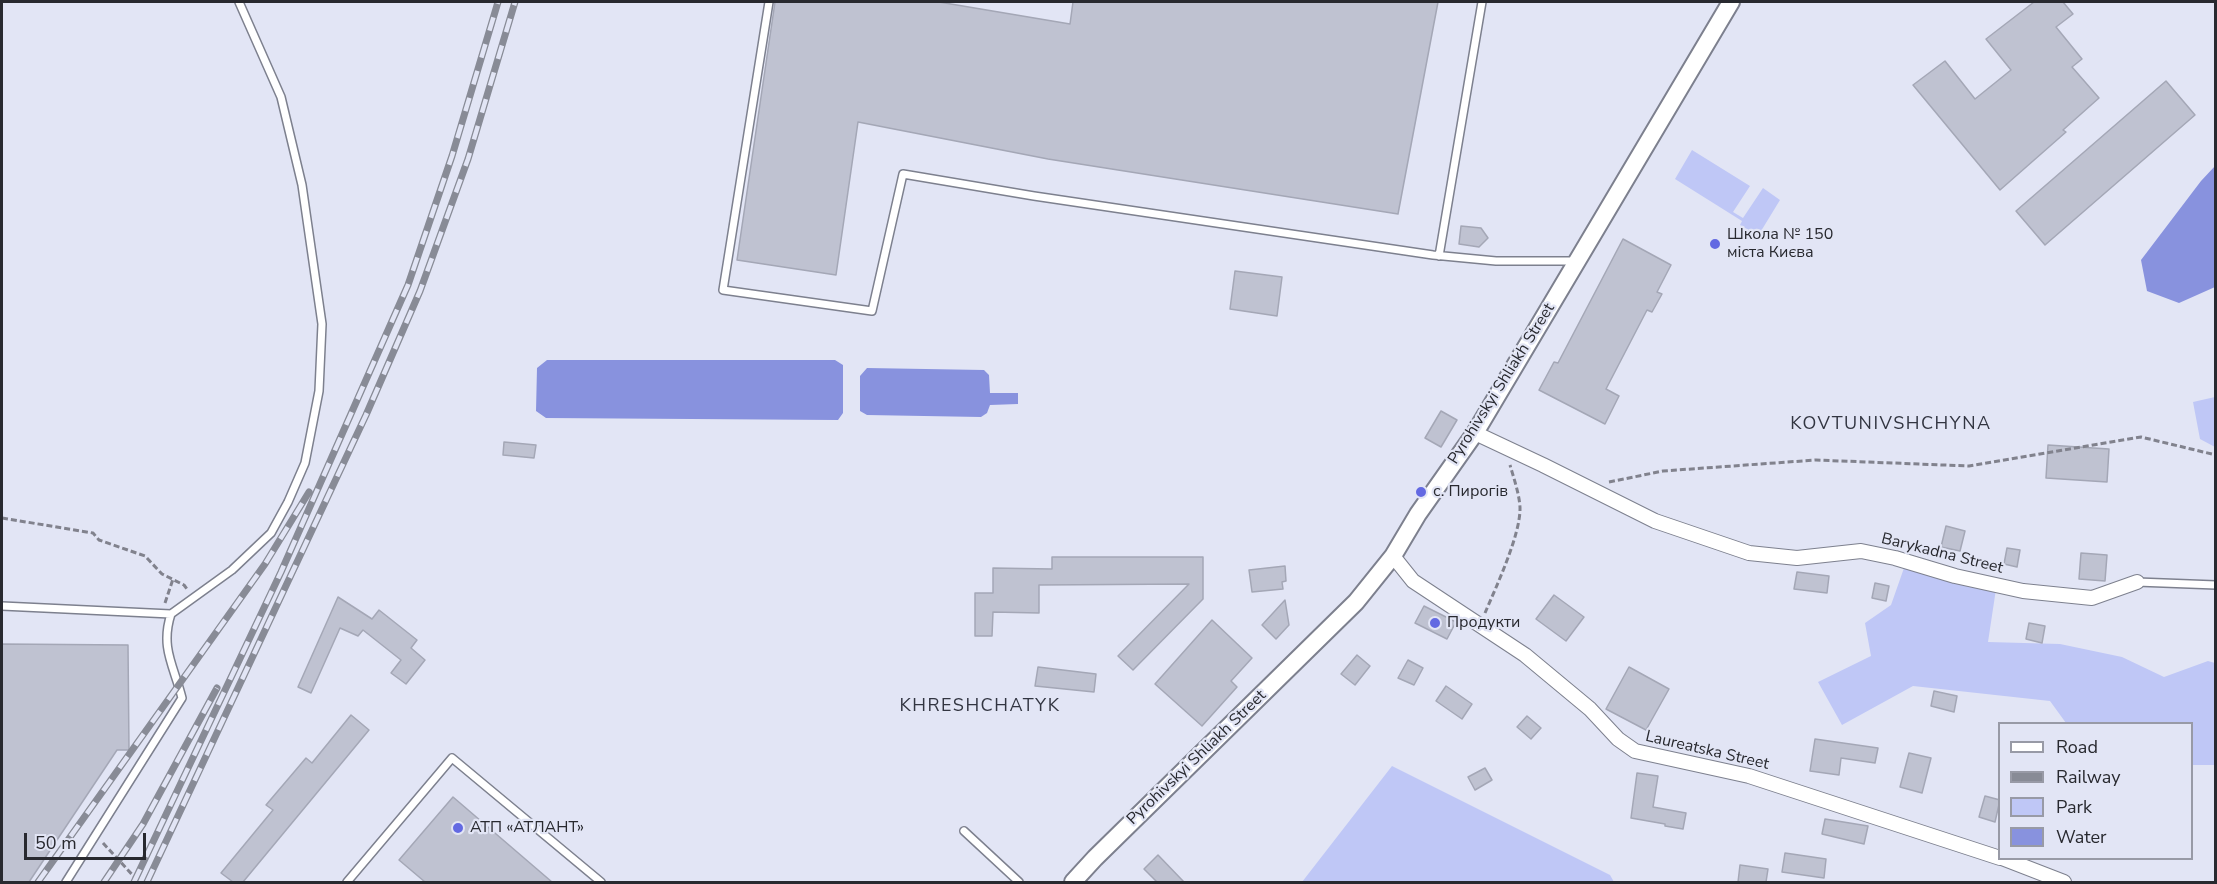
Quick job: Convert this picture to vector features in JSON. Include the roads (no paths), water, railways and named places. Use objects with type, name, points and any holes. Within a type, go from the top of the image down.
[{"type":"street","name":"Pyrohivskyi Shliakh Street","points":[[1073,882],[1356,602],[1393,556],[1418,514],[1474,433],[1731,2]]},
{"type":"street","name":"Barykadna Street","points":[[1474,433],[1655,521],[1749,553],[1797,558],[1861,551],[2023,591],[2092,598],[2137,582]]},
{"type":"street","name":"Laureatska Street","points":[[1393,556],[1413,580],[1525,655],[1590,709],[1618,738],[1635,751],[1749,776],[1998,857]]},
{"type":"street","name":"Laureatska Street","points":[[2006,860],[2064,882]]},
{"type":"lane","points":[[66,882],[182,698],[168,660],[165,631],[171,615],[232,570],[272,533],[305,463],[319,390],[322,324],[302,184],[281,97],[239,2]]},
{"type":"lane","points":[[769,2],[723,290],[872,311],[903,174],[1034,196],[1439,256],[1496,261],[1577,261]]},
{"type":"lane","points":[[1439,256],[1482,2]]},
{"type":"lane","points":[[2137,582],[2216,585]]},
{"type":"lane","points":[[2,606],[171,615]]},
{"type":"lane","points":[[347,882],[452,758],[601,882]]},
{"type":"lane","points":[[964,831],[1019,882]]},
{"type":"water","points":[[2215,166],[2215,287],[2179,303],[2147,291],[2141,260]]},
{"type":"water","points":[[547,360],[835,360],[843,365],[843,413],[838,420],[546,418],[536,411],[537,368]]},
{"type":"water","points":[[867,368],[984,370],[989,375],[990,393],[1018,393],[1018,404],[990,405],[987,413],[981,417],[867,415],[860,411],[860,376]]},
{"type":"railway","points":[[134,882],[281,572],[408,285],[452,156],[498,2]]},
{"type":"railway","points":[[147,882],[366,415],[420,291],[468,159],[515,2]]},
{"type":"railway","points":[[38,882],[265,564],[309,492]]},
{"type":"railway","points":[[104,882],[143,824],[217,688]]},
{"type":"place","name":"Школа № 150 міста Києва","points":[[1715,244]]},
{"type":"place","name":"с. Пирогів","points":[[1421,492]]},
{"type":"place","name":"Продукти","points":[[1435,623]]},
{"type":"place","name":"АТП «АТЛАНТ»","points":[[458,828]]},
{"type":"district","name":"KOVTUNIVSHCHYNA","points":[[1891,425]]},
{"type":"district","name":"KHRESHCHATYK","points":[[980,707]]}]
